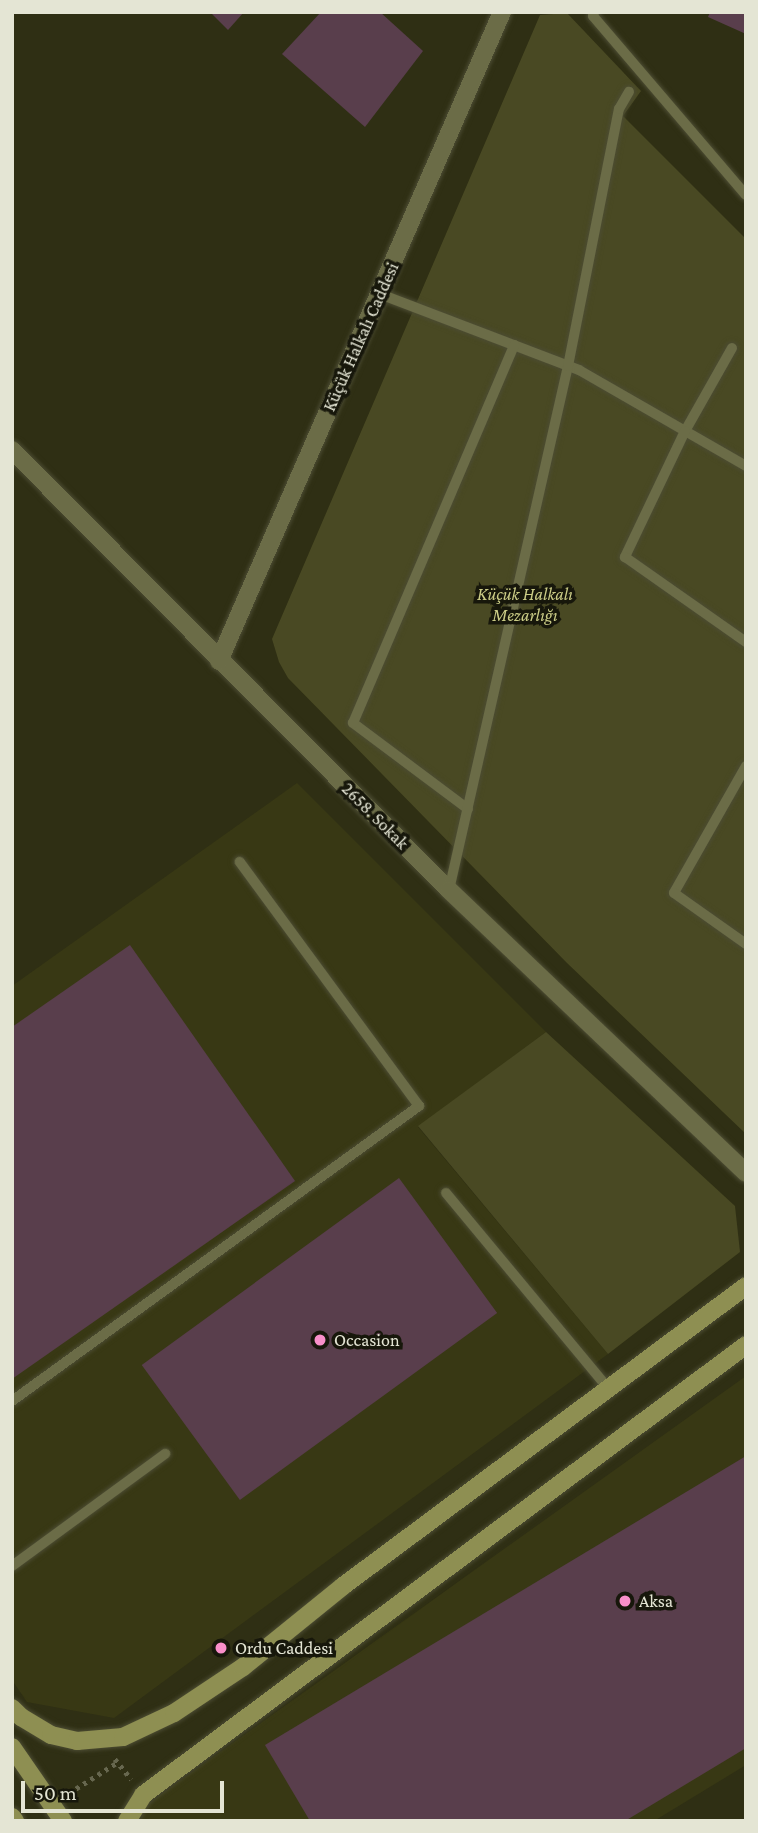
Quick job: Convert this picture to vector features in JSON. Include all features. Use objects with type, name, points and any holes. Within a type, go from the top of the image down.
[{"type":"main road","points":[[12,1708],[21,1717],[51,1735],[77,1741],[103,1741],[148,1727],[243,1667],[343,1586],[746,1286]]},
{"type":"main road","points":[[127,1821],[143,1794],[746,1345]]},
{"type":"main road","points":[[12,1747],[63,1821]]},
{"type":"street","name":"Küçük Halkalı Caddesi","points":[[219,661],[502,12]]},
{"type":"street","name":"2658. Sokak","points":[[12,450],[449,890],[746,1173]]},
{"type":"lane","points":[[594,12],[593,16],[746,195]]},
{"type":"lane","points":[[449,890],[568,366],[619,109],[629,92]]},
{"type":"lane","points":[[380,293],[568,366],[746,467]]},
{"type":"lane","points":[[468,809],[353,723],[514,345]]},
{"type":"lane","points":[[732,348],[685,431],[625,557],[746,642]]},
{"type":"lane","points":[[746,766],[674,893],[746,944]]},
{"type":"lane","points":[[12,1401],[419,1106],[240,862]]},
{"type":"lane","points":[[446,1193],[608,1388]]},
{"type":"lane","points":[[12,1566],[165,1454]]},
{"type":"path","points":[[103,1741],[143,1794]]},
{"type":"path","points":[[68,1793],[118,1762]]},
{"type":"shaded area","points":[[297,783],[546,1032],[418,1127],[608,1354],[114,1718],[27,1702],[12,1680],[12,986]]},
{"type":"shaded area","name":"Aksa","points":[[746,1376],[746,1765],[654,1821],[140,1821],[145,1806]]},
{"type":"green space","name":"Küçük Halkalı Mezarlığı","points":[[567,13],[641,91],[623,116],[746,239],[746,1134],[567,963],[288,678],[279,662],[272,639],[540,15]]},
{"type":"green space","points":[[546,1032],[735,1206],[740,1252],[608,1354],[418,1126]]},
{"type":"building","points":[[210,12],[244,12],[228,30]]},
{"type":"building","points":[[321,12],[380,12],[423,51],[365,127],[282,54]]},
{"type":"building","points":[[710,12],[746,12],[746,34],[708,17]]},
{"type":"building","points":[[130,945],[295,1181],[12,1379],[12,1027]]},
{"type":"building","name":"Occasion","points":[[399,1178],[497,1313],[240,1500],[142,1365]]},
{"type":"building","name":"Aksa","points":[[746,1456],[746,1748],[625,1821],[310,1821],[265,1745]]},
{"type":"place","name":"Occasion","points":[[320,1340]]},
{"type":"place","name":"Aksa","points":[[625,1601]]},
{"type":"place","name":"Ordu Caddesi","points":[[221,1648]]}]
